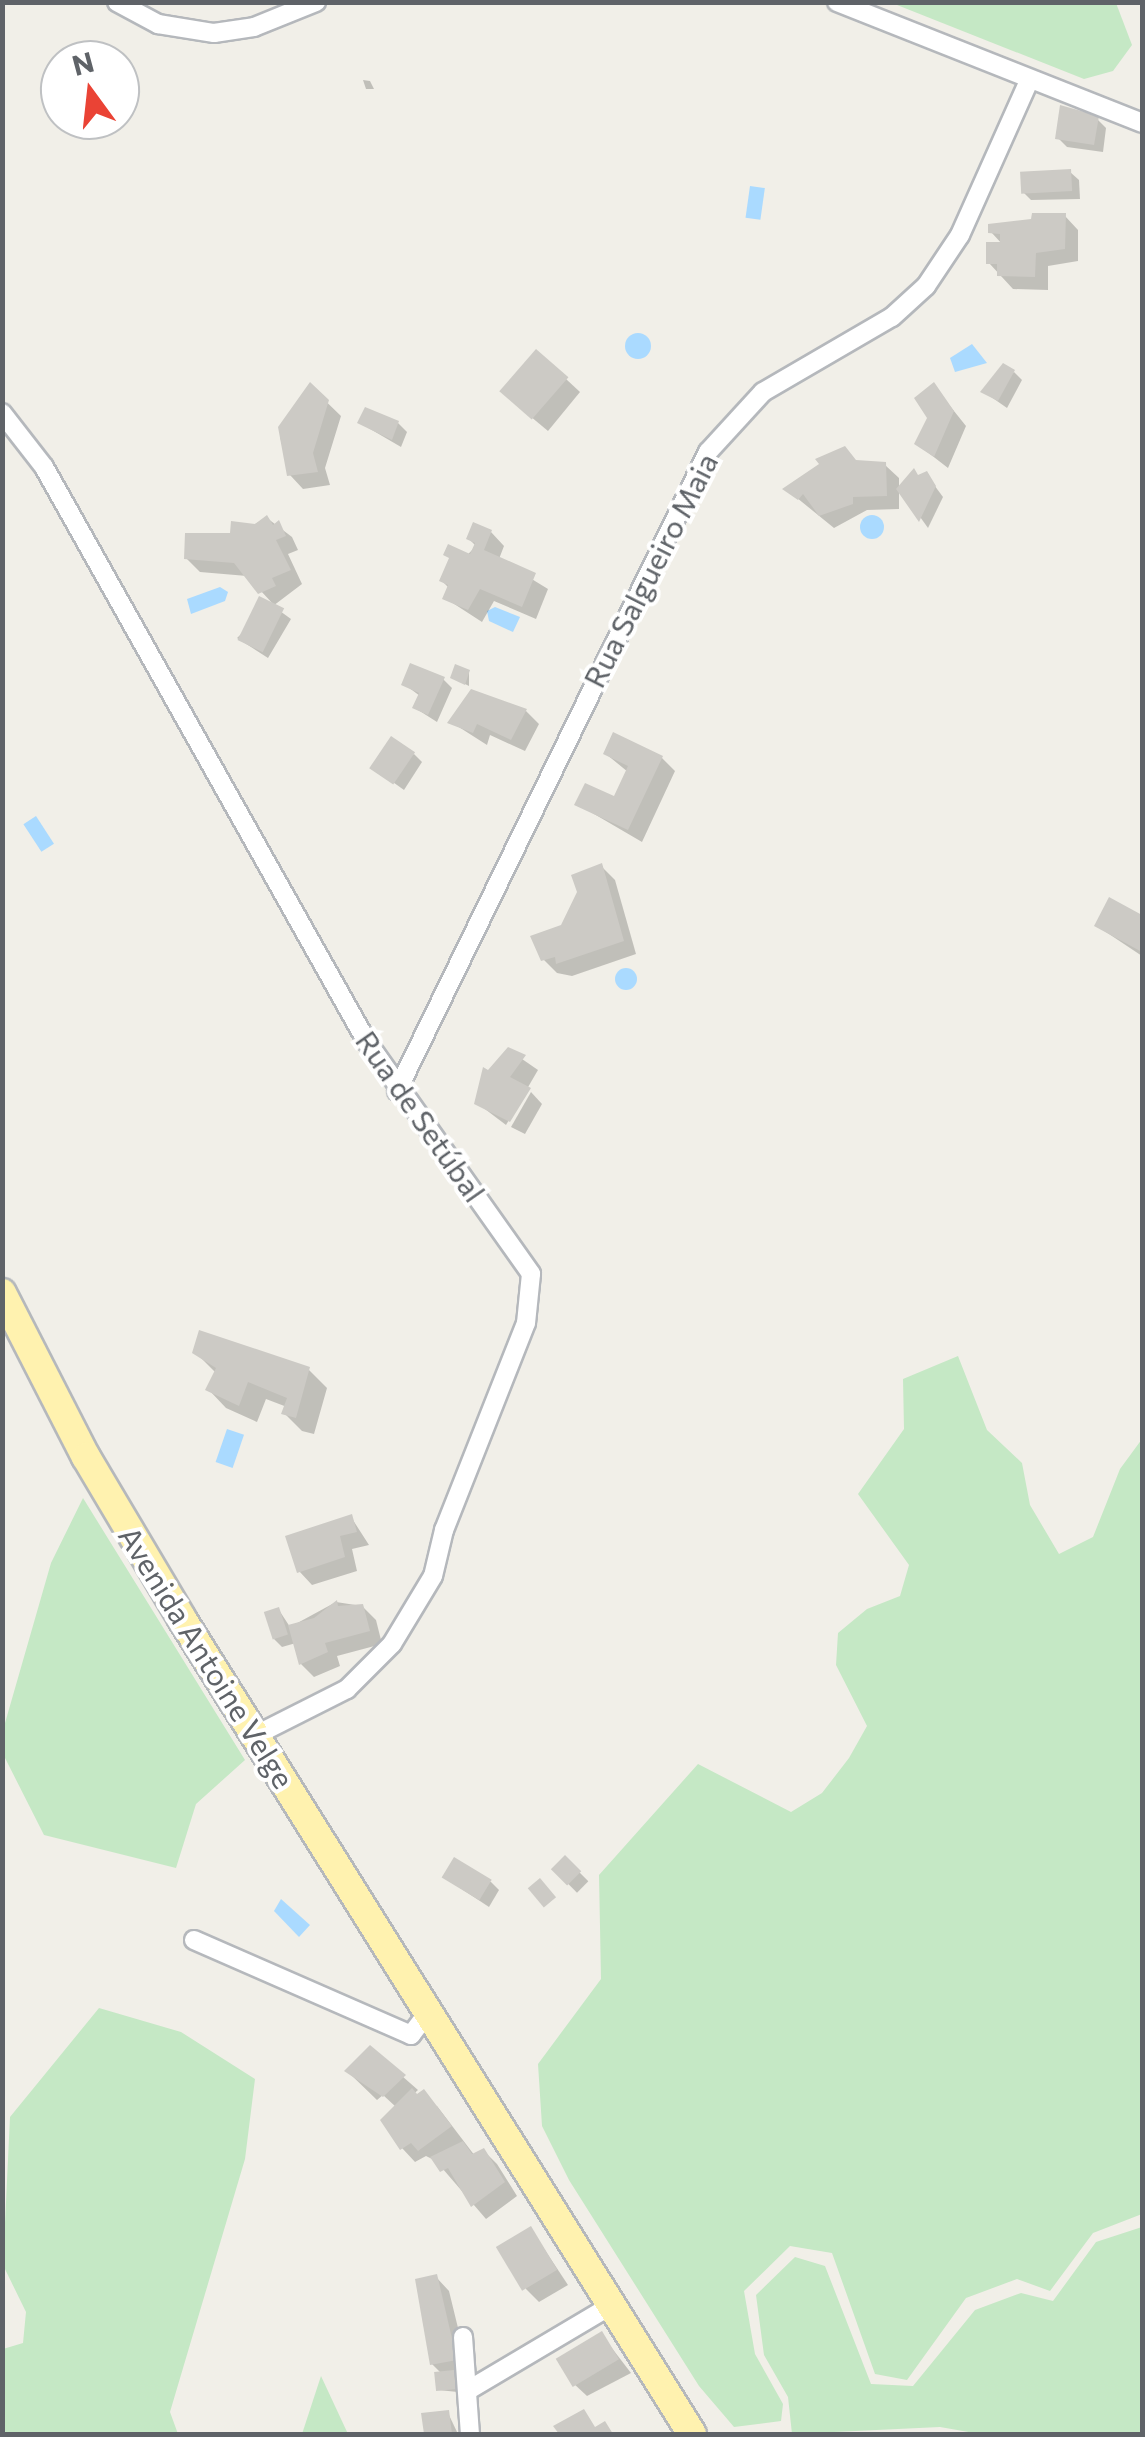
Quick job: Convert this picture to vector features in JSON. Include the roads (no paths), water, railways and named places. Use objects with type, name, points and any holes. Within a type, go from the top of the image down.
[{"type":"main road","name":"Avenida Antoine Velge","points":[[2,1293],[86,1457],[254,1736],[430,2010],[692,2434]]},
{"type":"street","points":[[117,2],[158,24],[214,33],[254,27],[316,2]]},
{"type":"street","points":[[836,2],[1142,123]]},
{"type":"street","name":"Rua Salgueiro Maia","points":[[397,1091],[708,452],[763,392],[892,317],[926,286],[960,235],[1029,81]]},
{"type":"street","name":"Rua de Setúbal","points":[[2,413],[44,468],[397,1091],[526,1262],[532,1304],[433,1576],[392,1644],[346,1689],[254,1736]]},
{"type":"street","points":[[194,1940],[411,2035],[430,2010]]},
{"type":"street","points":[[468,2391],[612,2305]]},
{"type":"street","points":[[463,2337],[470,2434]]},
{"type":"water","points":[[750,186],[765,188],[760,220],[746,218]]},
{"type":"water","points":[[638,333],[647,337],[651,346],[647,355],[638,359],[629,355],[625,346],[629,337]]},
{"type":"water","points":[[972,344],[987,363],[955,372],[950,358]]},
{"type":"water","points":[[872,515],[884,527],[872,539],[860,527]]},
{"type":"water","points":[[220,587],[228,592],[225,601],[191,614],[187,599]]},
{"type":"water","points":[[495,607],[520,617],[513,632],[489,621],[487,611]]},
{"type":"water","points":[[36,816],[54,844],[41,852],[23,824]]},
{"type":"water","points":[[622,968],[630,968],[637,979],[630,990],[622,990],[615,983],[615,975]]},
{"type":"water","points":[[227,1429],[244,1435],[233,1468],[216,1462]]},
{"type":"water","points":[[281,1899],[310,1925],[299,1937],[274,1911]]}]
